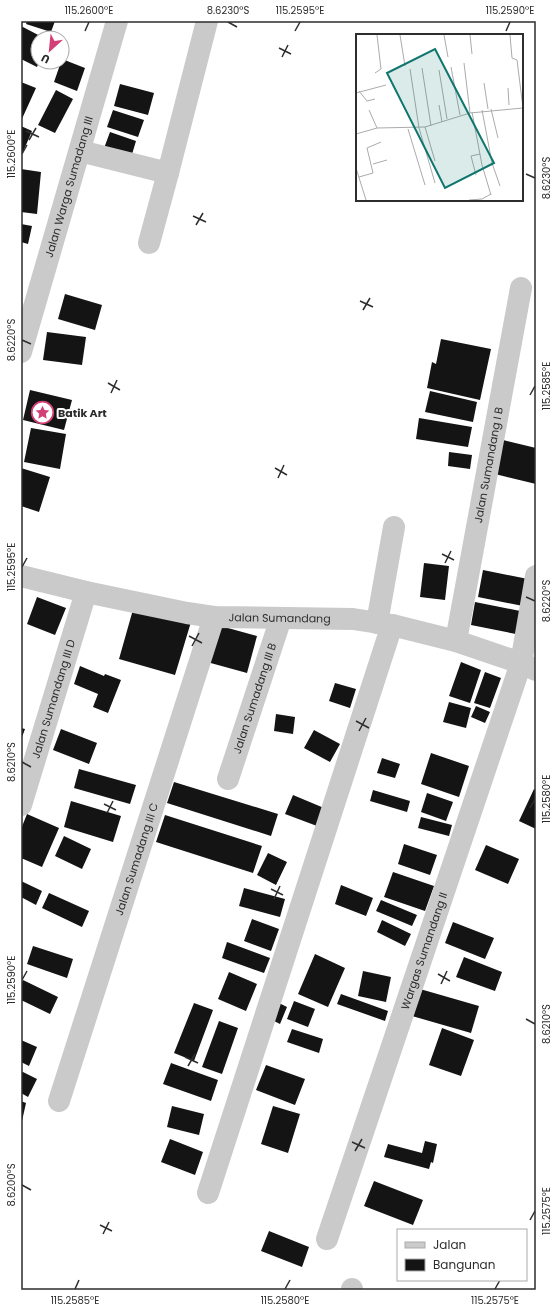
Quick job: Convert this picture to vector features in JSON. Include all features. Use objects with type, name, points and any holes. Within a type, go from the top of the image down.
[{"type":"street","name":"Jalan Warga Sumadang III","points":[[21,352],[117,21]]},
{"type":"street","points":[[149,243],[207,21]]},
{"type":"street","points":[[80,151],[168,173]]},
{"type":"street","name":"Jalan Sumandang I B","points":[[456,641],[521,288]]},
{"type":"street","points":[[208,1193],[385,624],[394,527]]},
{"type":"street","name":"Jalan Sumandang","points":[[21,576],[86,592],[187,613],[214,617],[353,619],[385,624],[456,641],[528,667]]},
{"type":"street","name":"Wargas Sumandang II","points":[[327,1239],[528,667],[536,576]]},
{"type":"street","name":"Jalan Sumandang III D","points":[[21,805],[86,592]]},
{"type":"street","name":"Jalan Sumadang III C","points":[[59,1101],[214,617]]},
{"type":"street","name":"Jalan Sumadang III B","points":[[228,779],[281,618]]},
{"type":"building","points":[[27,21],[55,21],[52,30],[45,30],[26,24]]},
{"type":"building","points":[[21,26],[30,31],[30,64],[21,59]]},
{"type":"building","points":[[70,62],[85,68],[77,91],[54,82],[58,70],[70,70]]},
{"type":"building","points":[[21,82],[36,88],[21,121]]},
{"type":"building","points":[[120,84],[154,93],[148,115],[114,106]]},
{"type":"building","points":[[56,90],[73,99],[55,133],[38,125]]},
{"type":"building","points":[[113,110],[144,120],[138,137],[107,127]]},
{"type":"building","points":[[21,126],[32,131],[23,152],[21,151]]},
{"type":"building","points":[[110,132],[136,141],[130,161],[103,151]]},
{"type":"building","points":[[21,169],[41,172],[37,214],[21,212]]},
{"type":"building","points":[[21,224],[32,226],[28,244],[21,242]]},
{"type":"building","points":[[65,294],[102,305],[95,330],[58,319]]},
{"type":"building","points":[[47,332],[86,337],[82,365],[43,360]]},
{"type":"building","points":[[441,339],[491,349],[480,400],[427,388],[432,362],[436,364]]},
{"type":"building","points":[[30,390],[72,400],[64,430],[23,420]]},
{"type":"building","points":[[430,391],[477,402],[473,422],[425,412]]},
{"type":"building","points":[[419,418],[472,427],[468,447],[416,439]]},
{"type":"building","points":[[31,428],[66,434],[60,469],[24,462]]},
{"type":"building","points":[[503,440],[536,448],[536,484],[495,474]]},
{"type":"building","points":[[449,452],[472,455],[470,469],[448,466]]},
{"type":"building","points":[[21,468],[50,477],[39,512],[21,506]]},
{"type":"building","points":[[424,563],[449,566],[445,600],[420,597]]},
{"type":"building","points":[[483,570],[533,580],[528,607],[478,597]]},
{"type":"building","points":[[37,597],[66,608],[55,635],[27,624]]},
{"type":"building","points":[[475,602],[525,612],[521,635],[471,625]]},
{"type":"building","points":[[134,606],[191,622],[175,675],[119,659]]},
{"type":"building","points":[[217,625],[257,636],[247,673],[207,662]]},
{"type":"building","points":[[461,662],[481,670],[470,703],[449,696]]},
{"type":"building","points":[[80,666],[104,676],[105,674],[121,680],[108,713],[93,707],[98,694],[74,684]]},
{"type":"building","points":[[485,672],[501,678],[490,708],[474,703]]},
{"type":"building","points":[[335,683],[356,689],[350,708],[329,701]]},
{"type":"building","points":[[449,702],[471,708],[466,728],[443,722]]},
{"type":"building","points":[[476,706],[490,712],[485,723],[471,717]]},
{"type":"building","points":[[276,714],[295,717],[293,734],[274,731]]},
{"type":"building","points":[[21,728],[25,729],[21,740]]},
{"type":"building","points":[[61,729],[97,743],[89,764],[53,750]]},
{"type":"building","points":[[314,730],[340,744],[330,762],[304,748]]},
{"type":"building","points":[[431,753],[469,766],[459,797],[421,784]]},
{"type":"building","points":[[382,758],[400,764],[395,778],[377,773]]},
{"type":"building","points":[[79,769],[136,785],[130,804],[74,788]]},
{"type":"building","points":[[174,782],[278,814],[271,836],[167,803]]},
{"type":"building","points":[[534,789],[536,790],[536,829],[519,821]]},
{"type":"building","points":[[373,790],[410,801],[407,812],[370,801]]},
{"type":"building","points":[[427,793],[453,802],[446,821],[421,812]]},
{"type":"building","points":[[293,795],[324,808],[317,826],[285,814]]},
{"type":"building","points":[[71,801],[121,816],[113,842],[64,827]]},
{"type":"building","points":[[27,814],[59,828],[42,867],[21,858],[21,829]]},
{"type":"building","points":[[165,815],[262,846],[253,873],[156,842]]},
{"type":"building","points":[[421,817],[452,825],[449,836],[418,828]]},
{"type":"building","points":[[64,836],[91,849],[82,869],[55,856]]},
{"type":"building","points":[[404,844],[437,855],[430,875],[398,864]]},
{"type":"building","points":[[486,845],[519,859],[508,884],[475,870]]},
{"type":"building","points":[[268,853],[287,862],[276,885],[257,875]]},
{"type":"building","points":[[393,872],[434,886],[425,911],[384,897]]},
{"type":"building","points":[[21,881],[42,891],[36,905],[21,897]]},
{"type":"building","points":[[341,885],[373,898],[366,916],[335,904]]},
{"type":"building","points":[[244,888],[285,899],[280,917],[239,906]]},
{"type":"building","points":[[49,893],[89,911],[82,927],[42,908]]},
{"type":"building","points":[[381,900],[417,915],[412,926],[376,911]]},
{"type":"building","points":[[252,919],[279,929],[271,951],[244,941]]},
{"type":"building","points":[[382,920],[411,934],[405,946],[377,932]]},
{"type":"building","points":[[453,922],[494,938],[485,959],[445,943]]},
{"type":"building","points":[[227,942],[270,958],[264,973],[222,958]]},
{"type":"building","points":[[33,946],[73,959],[67,978],[27,964]]},
{"type":"building","points":[[315,954],[345,968],[328,1007],[298,994]]},
{"type":"building","points":[[464,957],[502,972],[495,991],[456,977]]},
{"type":"building","points":[[363,971],[391,977],[386,1002],[358,996]]},
{"type":"building","points":[[229,972],[257,984],[246,1011],[218,999]]},
{"type":"building","points":[[23,980],[58,997],[50,1014],[21,1000],[21,985]]},
{"type":"building","points":[[420,989],[479,1006],[471,1033],[412,1016]]},
{"type":"building","points":[[341,994],[388,1011],[385,1021],[337,1004]]},
{"type":"building","points":[[294,1001],[315,1009],[308,1027],[287,1019]]},
{"type":"building","points":[[194,1003],[213,1010],[194,1061],[174,1053]]},
{"type":"building","points":[[279,1003],[287,1007],[280,1024],[272,1020]]},
{"type":"building","points":[[219,1021],[238,1028],[222,1074],[202,1067]]},
{"type":"building","points":[[442,1028],[474,1040],[461,1076],[429,1065]]},
{"type":"building","points":[[292,1029],[323,1039],[319,1053],[287,1042]]},
{"type":"building","points":[[21,1040],[37,1047],[29,1066],[21,1062]]},
{"type":"building","points":[[171,1063],[218,1080],[211,1101],[163,1084]]},
{"type":"building","points":[[266,1065],[305,1079],[295,1105],[256,1090]]},
{"type":"building","points":[[21,1071],[37,1079],[28,1097],[21,1093]]},
{"type":"building","points":[[21,1101],[26,1103],[22,1121],[21,1121]]},
{"type":"building","points":[[172,1106],[204,1114],[199,1135],[167,1127]]},
{"type":"building","points":[[273,1106],[300,1114],[288,1153],[261,1144]]},
{"type":"building","points":[[170,1139],[203,1152],[195,1175],[161,1162]]},
{"type":"building","points":[[425,1141],[437,1144],[433,1163],[431,1162],[429,1169],[384,1157],[388,1144],[422,1153]]},
{"type":"building","points":[[374,1181],[423,1200],[413,1225],[364,1206]]},
{"type":"building","points":[[269,1231],[309,1247],[302,1267],[261,1251]]},
{"type":"place","name":"Batik Art","points":[[43,413]]}]
